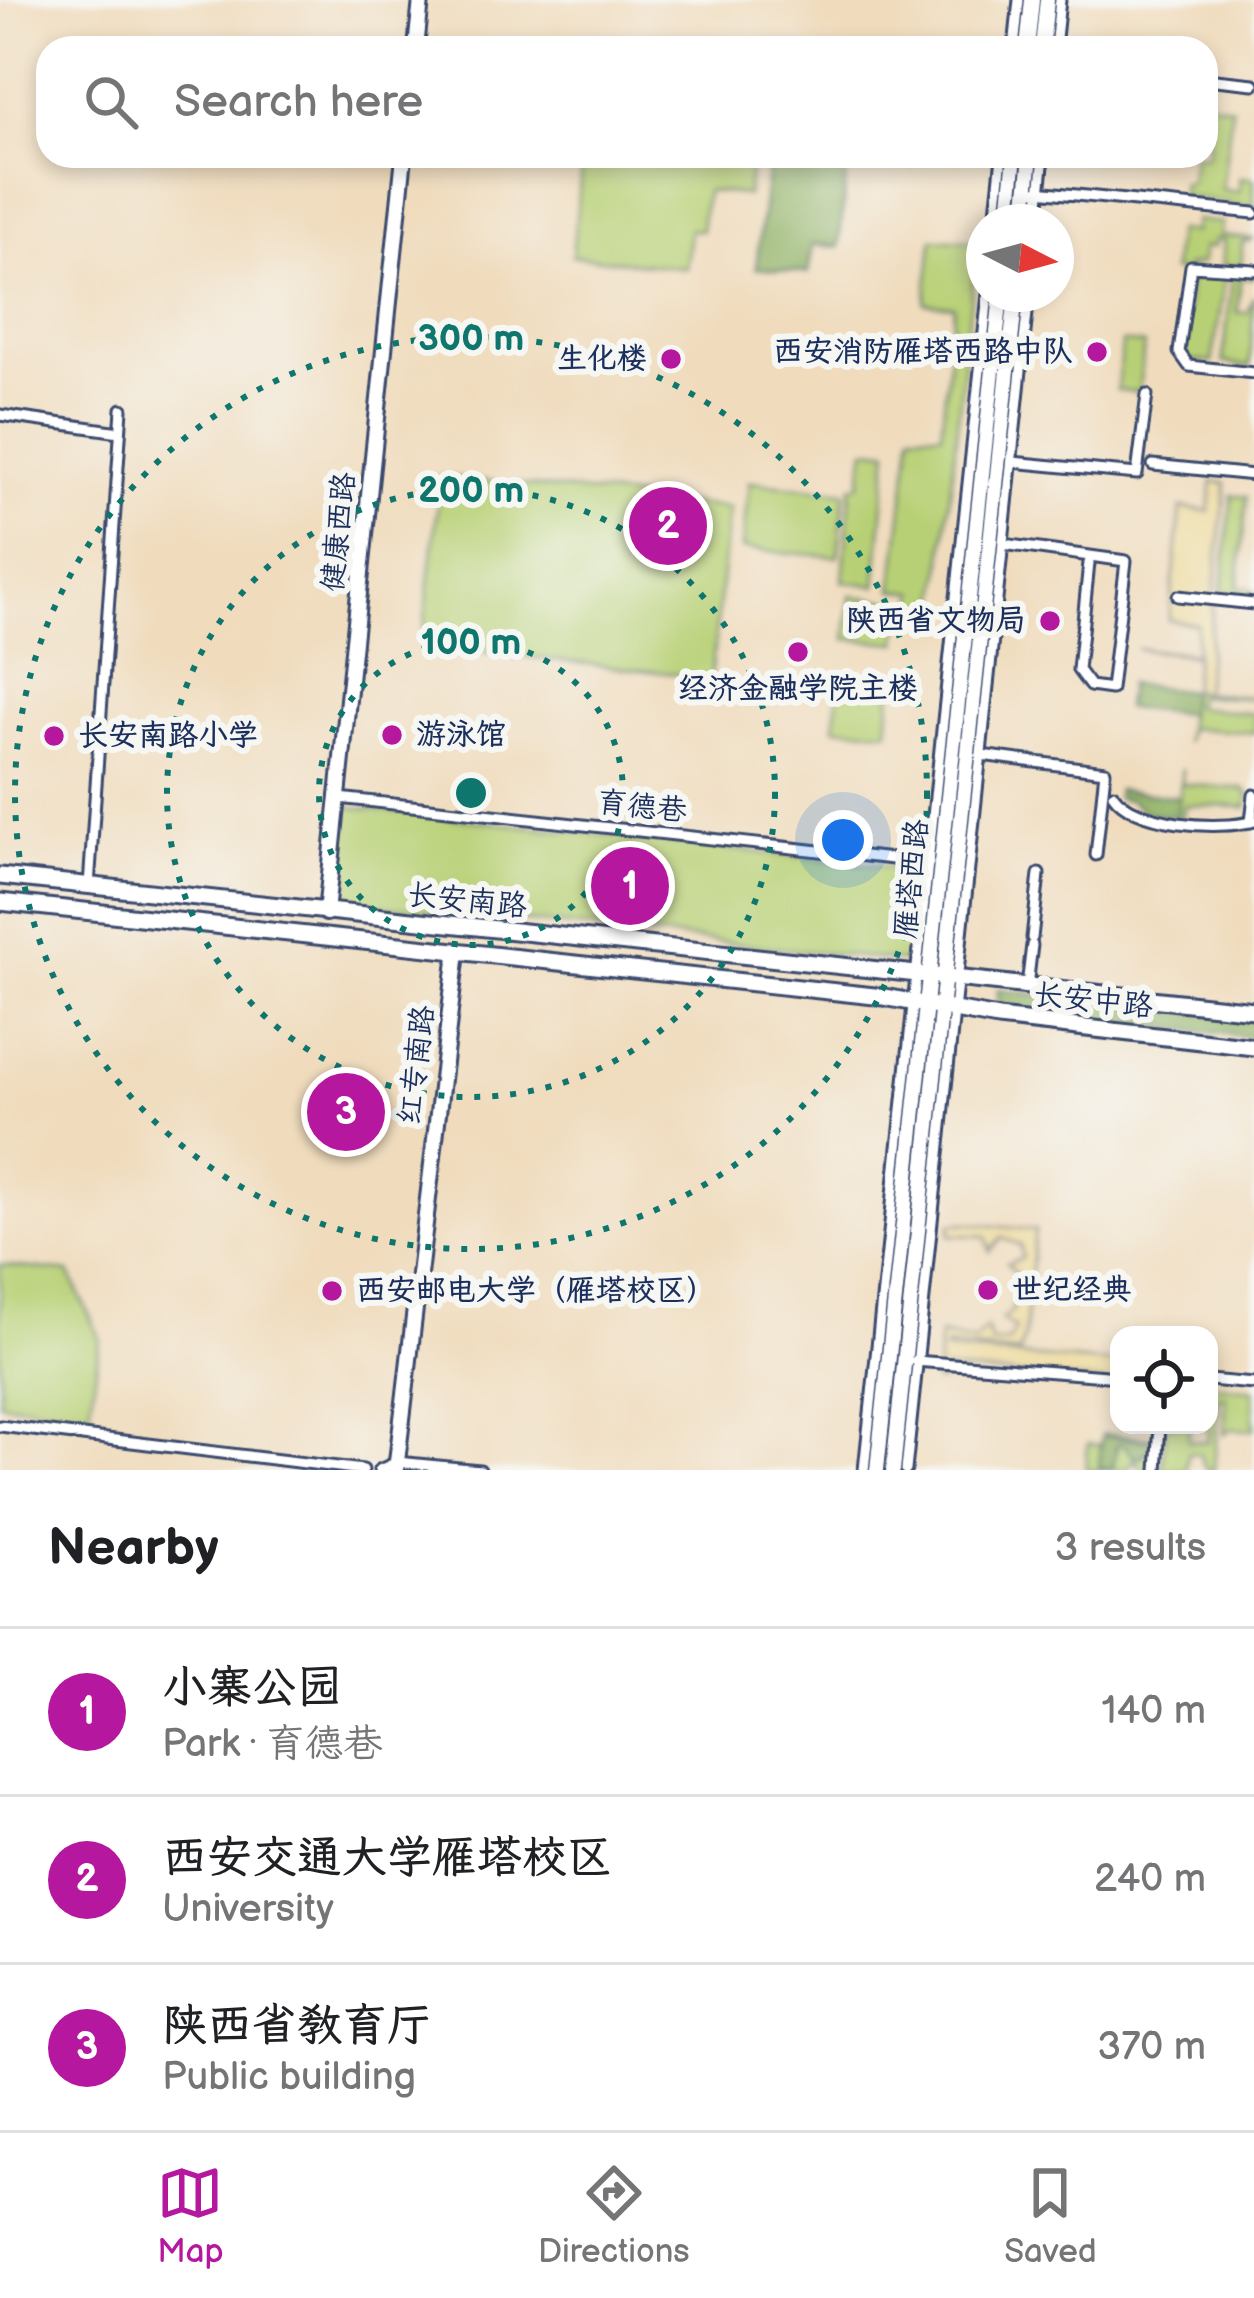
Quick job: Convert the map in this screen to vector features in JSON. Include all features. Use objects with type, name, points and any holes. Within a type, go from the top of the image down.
[{"type":"main road","points":[[417,36],[421,0]]},
{"type":"main road","points":[[1031,36],[1042,3]]},
{"type":"main road","points":[[1042,3],[1042,36]]},
{"type":"main road","name":"健康西路","points":[[326,913],[403,168]]},
{"type":"main road","points":[[1010,204],[1014,168]]},
{"type":"main road","points":[[1030,204],[1032,168]]},
{"type":"main road","name":"雁塔西路","points":[[937,977],[934,863],[999,312]]},
{"type":"main road","name":"雁塔西路","points":[[877,1470],[1014,312]]},
{"type":"main road","name":"长安南路","points":[[0,876],[937,977]]},
{"type":"main road","name":"长安南路","points":[[0,902],[934,1006]]},
{"type":"main road","name":"红专南路","points":[[397,1466],[457,952]]},
{"type":"main road","name":"长安中路","points":[[937,977],[1254,1010]]},
{"type":"main road","name":"雁塔西路","points":[[892,1470],[911,1361],[934,1006]]},
{"type":"main road","name":"长安中路","points":[[934,1006],[1254,1047]]},
{"type":"street","points":[[1021,36],[1042,3]]},
{"type":"street","points":[[1042,3],[1052,36]]},
{"type":"street","points":[[1218,81],[1254,84]]},
{"type":"street","points":[[997,204],[1001,168]]},
{"type":"street","points":[[1035,204],[1040,168]]},
{"type":"street","points":[[1034,190],[1254,213]]},
{"type":"street","points":[[1254,270],[1191,266],[1180,352],[1189,366],[1254,373]]},
{"type":"street","points":[[934,863],[986,312]]},
{"type":"street","points":[[864,1470],[937,977],[981,754],[1027,312]]},
{"type":"street","points":[[1012,462],[1137,474],[1148,395]]},
{"type":"street","points":[[89,886],[122,409]]},
{"type":"street","points":[[0,415],[120,432]]},
{"type":"street","points":[[1153,465],[1254,476]]},
{"type":"street","points":[[1003,544],[1126,562],[1111,688],[1090,686],[1078,670],[1089,563]]},
{"type":"street","points":[[1178,596],[1254,604]]},
{"type":"street","points":[[981,754],[1105,771],[1096,855]]},
{"type":"street","points":[[1113,794],[1144,816],[1233,825],[1253,822],[1254,796]]},
{"type":"street","name":"育德巷","points":[[338,798],[934,863]]},
{"type":"street","points":[[1027,986],[1039,874]]},
{"type":"street","points":[[906,1470],[911,1361],[1110,1376]]},
{"type":"street","points":[[1218,1381],[1254,1384]]},
{"type":"street","points":[[0,1426],[363,1470]]},
{"type":"street","points":[[1157,1470],[1159,1434]]},
{"type":"street","points":[[379,1470],[397,1466],[480,1470]]},
{"type":"green space","points":[[1218,104],[1232,107],[1222,190],[1239,192],[1241,177],[1254,179],[1254,207],[1181,196],[1182,183],[1190,183],[1192,168],[1218,168]]},
{"type":"green space","points":[[582,168],[750,168],[747,195],[706,191],[701,230],[690,230],[686,268],[572,256]]},
{"type":"green space","points":[[768,168],[847,168],[839,247],[813,244],[808,273],[756,268]]},
{"type":"green space","points":[[1195,220],[1222,223],[1221,236],[1254,239],[1242,243],[1242,267],[1222,265],[1224,241],[1215,239],[1214,247],[1204,247],[1202,263],[1187,266],[1185,272],[1172,271],[1176,231],[1194,232]]},
{"type":"green space","points":[[933,239],[966,241],[969,312],[937,615],[915,610],[916,592],[893,590],[912,432],[941,433],[954,306],[925,303]]},
{"type":"green space","points":[[1191,270],[1226,273],[1212,363],[1188,360],[1183,350]]},
{"type":"green space","points":[[1233,272],[1254,273],[1254,278],[1241,277],[1237,312],[1247,313],[1254,296],[1250,367],[1223,362]]},
{"type":"green space","points":[[1122,342],[1144,345],[1139,392],[1117,390]]},
{"type":"green space","points":[[866,449],[889,450],[876,586],[843,581],[851,487],[860,484]]},
{"type":"green space","points":[[441,476],[729,508],[711,678],[422,645]]},
{"type":"green space","points":[[749,482],[845,492],[838,557],[742,549]]},
{"type":"green space","points":[[1232,495],[1247,497],[1238,587],[1254,590],[1254,599],[1222,591]]},
{"type":"green space","points":[[851,596],[902,602],[898,643],[846,639]]},
{"type":"green space","points":[[839,682],[892,687],[888,731],[835,727]]},
{"type":"green space","points":[[1128,684],[1190,691],[1188,714],[1125,708]]},
{"type":"green space","points":[[1190,691],[1254,698],[1197,696],[1195,707],[1254,714],[1254,733],[1188,728],[1185,743]]},
{"type":"green space","points":[[1182,768],[1182,784],[1243,789],[1249,794],[1247,807],[1185,805],[1183,817],[1177,817]]},
{"type":"green space","points":[[1117,790],[1179,797],[1177,817],[1144,813],[1131,800],[1116,798]]},
{"type":"green space","points":[[344,806],[926,871],[918,952],[906,962],[335,901]]},
{"type":"green space","points":[[998,990],[1254,1015],[1254,1037],[998,1010]]},
{"type":"green space","points":[[0,1265],[69,1272],[100,1338],[90,1413],[0,1403]]},
{"type":"green space","points":[[1218,1386],[1254,1390],[1254,1430],[1231,1429],[1224,1434],[1226,1398],[1219,1398],[1218,1412]]},
{"type":"green space","points":[[1102,1434],[1154,1438],[1126,1438],[1124,1444],[1140,1458],[1153,1451],[1151,1470],[1143,1470],[1135,1460],[1126,1470],[1086,1470],[1088,1444],[1101,1445],[1100,1468],[1112,1469],[1119,1438]]},
{"type":"green space","points":[[1165,1434],[1189,1434],[1189,1441],[1208,1442],[1208,1434],[1216,1434],[1214,1470],[1206,1470],[1199,1454],[1188,1453],[1186,1470],[1162,1470]]},
{"type":"green space","points":[[1102,1436],[1154,1440],[1153,1451],[1135,1457],[1122,1443],[1116,1446],[1113,1468],[1099,1468]]},
{"type":"sand","points":[[1213,481],[1226,483],[1204,692],[1192,691],[1195,655],[1136,649],[1195,653],[1197,624],[1169,620],[1181,508],[1209,511]]},
{"type":"sand","points":[[951,1224],[1035,1230],[1019,1354],[946,1346],[945,1351],[1110,1363],[1110,1382],[944,1370],[941,1382],[936,1382],[940,1335],[974,1342],[986,1329],[992,1344],[1009,1342],[1015,1329],[1002,1320],[1013,1310],[1017,1275],[1007,1263],[1022,1258],[1020,1245],[1002,1238],[990,1251],[986,1236],[950,1235]]},
{"type":"place","name":"西安消防雁塔西路中队","points":[[1097,352]]},
{"type":"place","name":"生化楼","points":[[671,359]]},
{"type":"place","name":"西安交通大学雁塔校区","points":[[668,526]]},
{"type":"place","name":"陕西省文物局","points":[[1050,621]]},
{"type":"place","name":"经济金融学院主楼","points":[[798,652]]},
{"type":"place","name":"游泳馆","points":[[392,735]]},
{"type":"place","name":"长安南路小学","points":[[54,736]]},
{"type":"place","name":"小寨公园","points":[[630,886]]},
{"type":"place","name":"陕西省教育厅","points":[[346,1112]]},
{"type":"place","name":"世纪经典","points":[[988,1290]]},
{"type":"place","name":"西安邮电大学（雁塔校区）","points":[[332,1291]]}]
